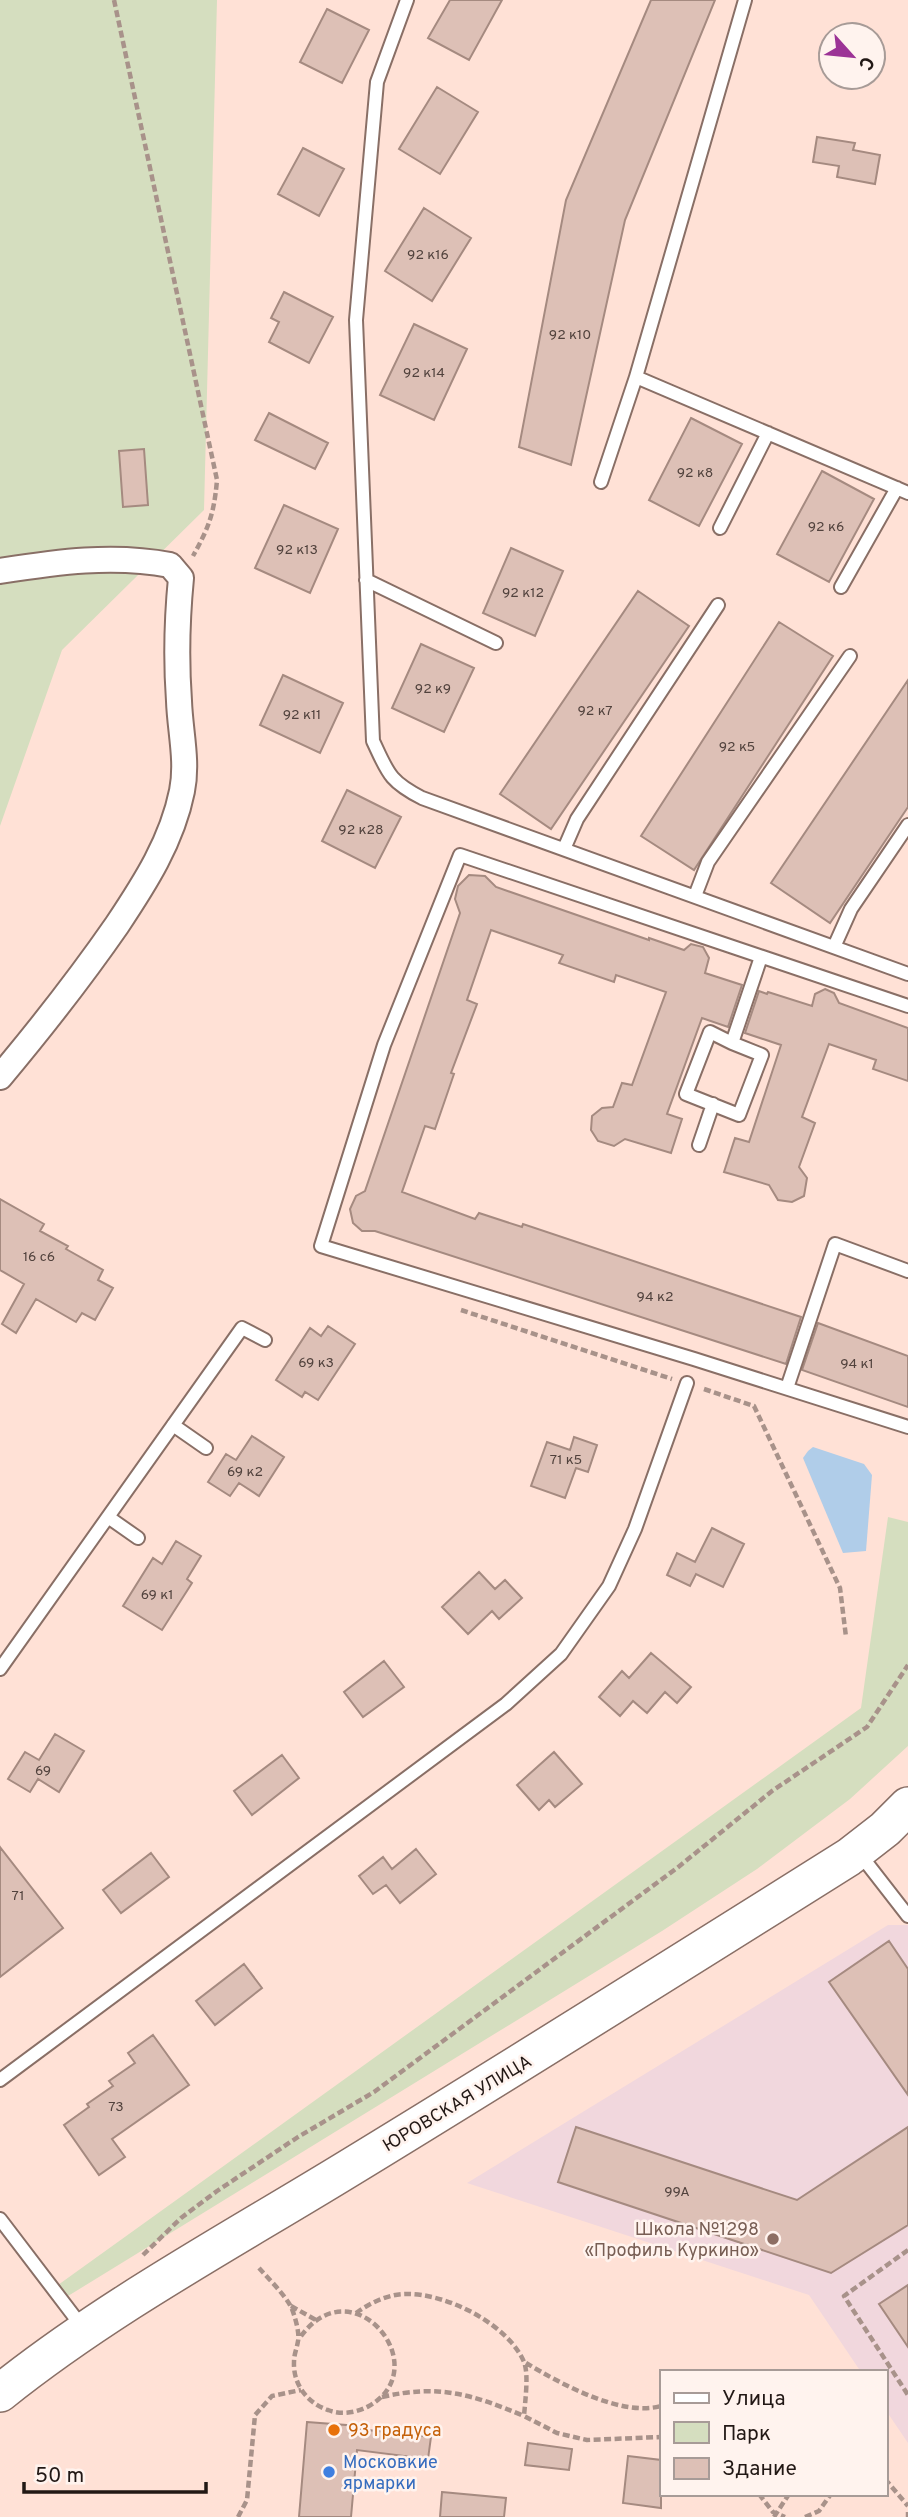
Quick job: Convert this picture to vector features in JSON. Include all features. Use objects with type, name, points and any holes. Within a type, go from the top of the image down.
[{"type":"street","points":[[0,571],[89,559],[140,559],[170,565],[181,578],[177,650],[184,746],[182,790],[169,834],[148,879],[93,961],[0,1077]]},
{"type":"street","name":"ЮРОВСКАЯ УЛИЦА","points":[[0,2393],[46,2356],[85,2331],[548,2047],[857,1850],[885,1829],[908,1806]]},
{"type":"lane","points":[[407,0],[377,82],[356,320],[373,741],[386,768],[398,786],[422,798],[908,974]]},
{"type":"lane","points":[[601,482],[636,377],[745,0]]},
{"type":"lane","points":[[636,377],[903,490],[841,587]]},
{"type":"lane","points":[[720,528],[768,433]]},
{"type":"lane","points":[[366,580],[496,643]]},
{"type":"lane","points":[[564,849],[577,819],[718,605]]},
{"type":"lane","points":[[695,896],[708,862],[850,656]]},
{"type":"lane","points":[[834,947],[851,909],[908,825]]},
{"type":"lane","points":[[908,1006],[460,855],[384,1045],[321,1246],[908,1427]]},
{"type":"lane","points":[[733,1043],[761,957]]},
{"type":"lane","points":[[710,1032],[733,1043],[762,1055],[739,1115],[686,1094],[710,1032]]},
{"type":"lane","points":[[699,1144],[713,1104]]},
{"type":"lane","points":[[788,1388],[835,1244],[908,1270]]},
{"type":"lane","points":[[0,1669],[242,1328],[265,1340]]},
{"type":"lane","points":[[0,2080],[506,1704],[561,1654],[609,1586],[630,1540],[687,1383]]},
{"type":"lane","points":[[173,1425],[206,1448]]},
{"type":"lane","points":[[108,1517],[138,1538]]},
{"type":"lane","points":[[857,1850],[908,1916]]},
{"type":"lane","points":[[0,2220],[85,2331]]},
{"type":"path","points":[[114,0],[217,480],[215,506],[209,527],[181,578]]},
{"type":"path","points":[[453,1307],[754,1406],[840,1588],[846,1637]]},
{"type":"path","points":[[141,2257],[181,2218],[217,2191],[298,2137],[374,2092],[677,1868],[772,1791],[867,1727],[908,1665]]},
{"type":"path","points":[[908,2250],[844,2296],[908,2395]]},
{"type":"path","points":[[259,2268],[290,2305],[317,2320]]},
{"type":"path","points":[[355,2313],[374,2301],[405,2293],[439,2298],[476,2314],[506,2336],[525,2363],[577,2390],[610,2402],[647,2410],[660,2406]]},
{"type":"path","points":[[290,2305],[299,2339]]},
{"type":"path","points":[[381,2397],[393,2374],[392,2347],[378,2325],[355,2313],[341,2312],[317,2320],[306,2328],[299,2339],[293,2365],[295,2378],[301,2390],[320,2407],[346,2413],[359,2411],[381,2397],[437,2390],[463,2393],[524,2416],[557,2433],[587,2440],[660,2437]]},
{"type":"path","points":[[524,2416],[525,2363]]},
{"type":"path","points":[[238,2517],[247,2500],[255,2415],[272,2396],[301,2390]]},
{"type":"path","points":[[887,2481],[908,2506]]},
{"type":"path","points":[[761,2496],[775,2515],[785,2517]]},
{"type":"path","points":[[775,2515],[788,2496]]},
{"type":"path","points":[[805,2517],[819,2511],[830,2496]]},
{"type":"path","points":[[908,2512],[908,2517]]},
{"type":"shaded area","name":"Школа №1298 «Профиль Куркино»","points":[[888,1925],[908,1925],[908,2443],[887,2412],[887,2370],[860,2370],[809,2295],[467,2183]]},
{"type":"green space","points":[[0,0],[217,0],[204,510],[62,650],[0,826]]},
{"type":"green space","points":[[888,1517],[908,1522],[908,1746],[850,1799],[757,1869],[662,1931],[68,2296],[58,2285],[861,1708]]},
{"type":"water","points":[[813,1447],[864,1464],[872,1475],[866,1551],[843,1553],[803,1458]]},
{"type":"building","points":[[450,0],[502,0],[469,60],[428,38]]},
{"type":"building","points":[[651,0],[715,0],[625,220],[571,465],[519,447],[566,200]]},
{"type":"building","points":[[327,9],[369,30],[342,83],[300,62]]},
{"type":"building","points":[[437,87],[478,112],[440,174],[399,149]]},
{"type":"building","points":[[817,137],[855,143],[853,150],[880,155],[875,184],[837,177],[839,166],[813,162]]},
{"type":"building","points":[[303,148],[344,169],[319,216],[278,194]]},
{"type":"building","points":[[424,208],[471,238],[432,301],[385,271]]},
{"type":"building","points":[[284,292],[333,317],[309,363],[269,342],[279,322],[271,318]]},
{"type":"building","points":[[414,324],[467,349],[434,420],[380,395]]},
{"type":"building","points":[[269,413],[328,443],[315,469],[255,440]]},
{"type":"building","points":[[691,418],[742,444],[699,526],[649,500]]},
{"type":"building","points":[[144,449],[148,505],[123,507],[119,451]]},
{"type":"building","points":[[822,471],[874,499],[829,582],[777,554]]},
{"type":"building","points":[[284,505],[338,529],[310,593],[255,568]]},
{"type":"building","points":[[511,548],[563,571],[535,636],[483,613]]},
{"type":"building","points":[[638,591],[689,626],[551,829],[500,794]]},
{"type":"building","points":[[779,622],[833,656],[694,870],[641,836]]},
{"type":"building","points":[[421,644],[474,668],[444,732],[392,708]]},
{"type":"building","points":[[283,675],[343,703],[320,753],[260,725]]},
{"type":"building","points":[[908,680],[908,807],[830,923],[771,883]]},
{"type":"building","points":[[347,790],[401,817],[375,868],[322,841]]},
{"type":"building","points":[[469,875],[485,876],[496,887],[649,940],[684,950],[691,944],[703,947],[709,958],[705,973],[742,985],[728,1027],[702,1018],[667,1114],[682,1119],[671,1153],[625,1139],[614,1146],[598,1141],[591,1130],[592,1116],[602,1108],[613,1107],[622,1083],[632,1085],[666,992],[616,975],[614,982],[559,963],[563,955],[491,930],[467,1000],[477,1004],[451,1073],[454,1074],[435,1129],[425,1126],[402,1192],[475,1219],[479,1213],[522,1227],[523,1224],[801,1317],[786,1364],[375,1231],[362,1231],[353,1223],[350,1209],[356,1196],[365,1191],[460,913],[455,899],[458,886]]},
{"type":"building","points":[[825,989],[834,993],[839,1003],[908,1028],[908,1081],[873,1069],[876,1060],[829,1044],[802,1117],[815,1123],[799,1167],[807,1178],[804,1196],[792,1202],[778,1200],[769,1185],[724,1172],[735,1138],[749,1142],[781,1045],[745,1033],[759,991],[812,1006],[815,994]]},
{"type":"building","points":[[0,1199],[44,1224],[40,1231],[103,1270],[98,1280],[113,1288],[95,1320],[82,1313],[76,1322],[36,1299],[16,1333],[2,1324],[24,1284],[0,1270]]},
{"type":"building","points":[[818,1323],[908,1356],[908,1407],[802,1370]]},
{"type":"building","points":[[328,1326],[355,1344],[318,1400],[305,1392],[302,1397],[276,1380],[310,1328],[321,1336]]},
{"type":"building","points":[[252,1436],[284,1457],[259,1496],[239,1483],[230,1496],[208,1482],[226,1454],[236,1460]]},
{"type":"building","points":[[574,1437],[597,1445],[588,1472],[576,1468],[565,1498],[531,1486],[547,1442],[570,1450]]},
{"type":"building","points":[[712,1528],[744,1544],[723,1587],[696,1574],[690,1586],[667,1575],[677,1553],[695,1562]]},
{"type":"building","points":[[176,1541],[201,1556],[187,1579],[192,1583],[162,1630],[123,1606],[153,1558],[162,1564]]},
{"type":"building","points":[[479,1572],[495,1589],[505,1580],[522,1598],[499,1619],[492,1611],[468,1634],[442,1607]]},
{"type":"building","points":[[651,1653],[691,1687],[677,1703],[665,1692],[647,1713],[633,1701],[620,1716],[599,1697],[622,1671],[629,1678]]},
{"type":"building","points":[[384,1661],[404,1687],[363,1717],[344,1692]]},
{"type":"building","points":[[55,1734],[84,1751],[59,1792],[38,1779],[30,1792],[8,1779],[25,1752],[39,1760]]},
{"type":"building","points":[[554,1752],[582,1784],[555,1807],[549,1800],[539,1810],[517,1785]]},
{"type":"building","points":[[282,1755],[299,1778],[252,1815],[234,1791]]},
{"type":"building","points":[[0,1847],[63,1928],[0,1977]]},
{"type":"building","points":[[416,1849],[436,1874],[400,1903],[386,1885],[373,1894],[359,1876],[383,1857],[392,1869]]},
{"type":"building","points":[[151,1853],[169,1877],[121,1913],[103,1890]]},
{"type":"building","points":[[889,1941],[908,1969],[908,2095],[829,1982]]},
{"type":"building","points":[[244,1964],[262,1988],[215,2025],[196,2001]]},
{"type":"building","points":[[153,2035],[189,2085],[112,2139],[125,2157],[99,2175],[64,2125],[89,2107],[87,2104],[113,2086],[109,2081],[135,2063],[128,2053]]},
{"type":"building","points":[[576,2127],[797,2200],[908,2127],[908,2225],[831,2273],[558,2182]]},
{"type":"building","points":[[908,2285],[908,2347],[879,2304]]},
{"type":"building","name":"Московкие ярмарки","points":[[307,2422],[359,2426],[359,2429],[431,2437],[428,2459],[357,2450],[351,2517],[299,2517]]},
{"type":"building","points":[[528,2443],[572,2449],[569,2470],[525,2465]]},
{"type":"building","points":[[628,2456],[660,2460],[661,2508],[623,2503]]},
{"type":"building","points":[[442,2492],[506,2498],[504,2517],[440,2517]]},
{"type":"place","name":"Школа №1298 «Профиль Куркино»","points":[[773,2239]]},
{"type":"place","name":"93 градуса","points":[[334,2430]]},
{"type":"place","name":"Московкие ярмарки","points":[[329,2472]]}]
